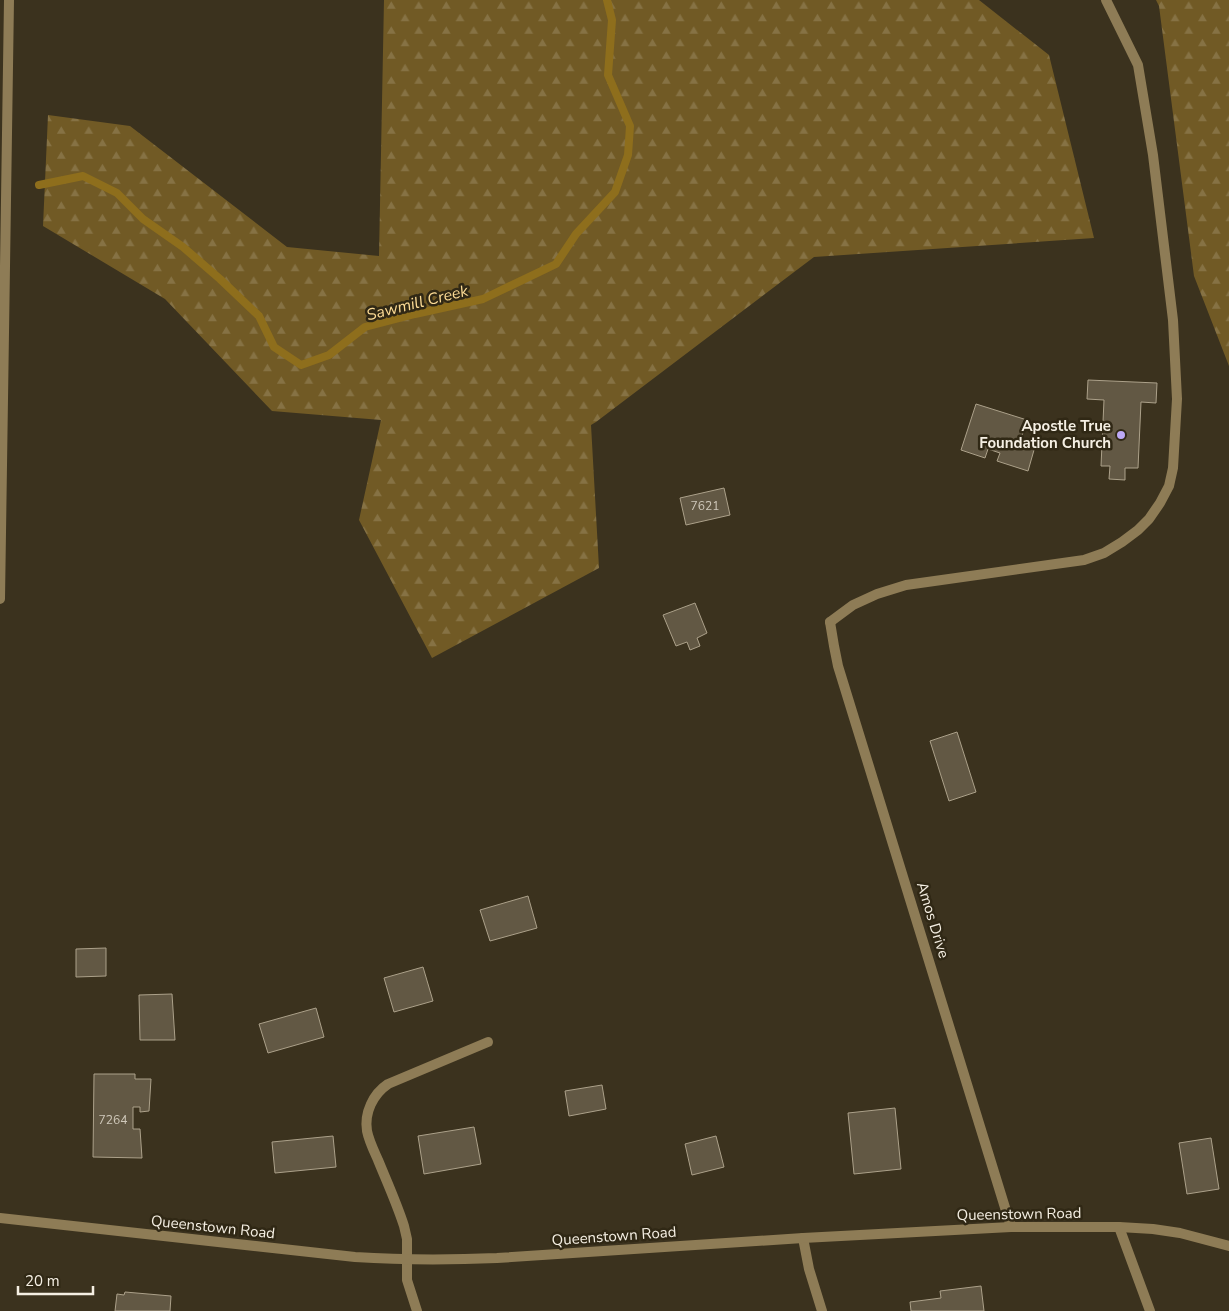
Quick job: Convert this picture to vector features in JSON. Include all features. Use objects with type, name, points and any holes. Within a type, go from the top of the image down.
[{"type":"street","points":[[0,599],[9,0]]},
{"type":"street","name":"Amos Drive","points":[[1011,1227],[841,675],[830,622],[853,605],[877,594],[906,586],[1084,560],[1104,553],[1130,536],[1149,519],[1160,503],[1168,486],[1173,468],[1177,399],[1173,320],[1153,155],[1138,65],[1106,0]]},
{"type":"street","points":[[417,1311],[407,1280],[404,1226],[367,1130],[368,1112],[376,1094],[388,1084],[488,1042]]},
{"type":"street","name":"Queenstown Road","points":[[0,1218],[355,1257],[407,1260],[497,1258],[803,1238],[1011,1227],[1119,1227],[1180,1233],[1229,1246]]},
{"type":"street","points":[[1119,1227],[1150,1311]]},
{"type":"street","points":[[803,1238],[809,1269],[822,1311]]},
{"type":"green space","points":[[384,0],[979,0],[1049,55],[1094,238],[814,257],[591,425],[599,568],[432,658],[359,520],[381,420],[272,411],[165,299],[43,226],[48,115],[130,126],[287,247],[379,256]]},
{"type":"green space","points":[[1156,0],[1229,0],[1229,366],[1194,276],[1159,6]]},
{"type":"building","name":"Apostle True Foundation Church","points":[[1088,380],[1157,383],[1156,403],[1141,402],[1138,468],[1125,468],[1125,480],[1109,479],[1110,466],[1101,466],[1104,400],[1087,399]]},
{"type":"building","points":[[976,404],[1027,420],[1019,445],[1034,450],[1028,471],[997,461],[1000,453],[988,449],[985,458],[961,450]]},
{"type":"building","points":[[724,488],[730,515],[686,525],[680,498]]},
{"type":"building","points":[[695,603],[707,633],[697,638],[700,646],[690,650],[687,642],[676,646],[663,615]]},
{"type":"building","points":[[957,732],[976,792],[949,801],[930,741]]},
{"type":"building","points":[[528,896],[537,928],[490,941],[480,910]]},
{"type":"building","points":[[106,948],[106,976],[76,977],[76,949]]},
{"type":"building","points":[[423,967],[433,1001],[394,1012],[384,978]]},
{"type":"building","points":[[172,994],[175,1040],[140,1040],[139,995]]},
{"type":"building","points":[[316,1008],[324,1037],[268,1053],[259,1024]]},
{"type":"building","points":[[94,1074],[135,1074],[135,1079],[151,1079],[149,1111],[140,1112],[140,1107],[133,1107],[133,1129],[140,1129],[142,1158],[93,1157]]},
{"type":"building","points":[[602,1085],[606,1109],[569,1116],[565,1091]]},
{"type":"building","points":[[895,1108],[901,1169],[854,1174],[848,1113]]},
{"type":"building","points":[[474,1127],[481,1164],[424,1174],[418,1136]]},
{"type":"building","points":[[333,1136],[336,1167],[275,1173],[272,1142]]},
{"type":"building","points":[[716,1136],[724,1167],[692,1175],[685,1144]]},
{"type":"building","points":[[1211,1138],[1219,1189],[1187,1194],[1179,1143]]},
{"type":"building","points":[[981,1286],[984,1311],[911,1311],[910,1302],[941,1298],[940,1291]]},
{"type":"building","points":[[125,1292],[171,1296],[170,1311],[115,1311],[117,1294],[124,1295]]},
{"type":"waterway","name":"Sawmill Creek","points":[[39,185],[83,176],[117,193],[143,219],[183,247],[220,279],[259,316],[274,347],[301,365],[329,355],[365,327],[483,299],[556,264],[576,234],[615,192],[628,155],[630,126],[608,75],[612,20],[607,0]]},
{"type":"place","name":"Apostle True Foundation Church","points":[[1121,435]]}]
